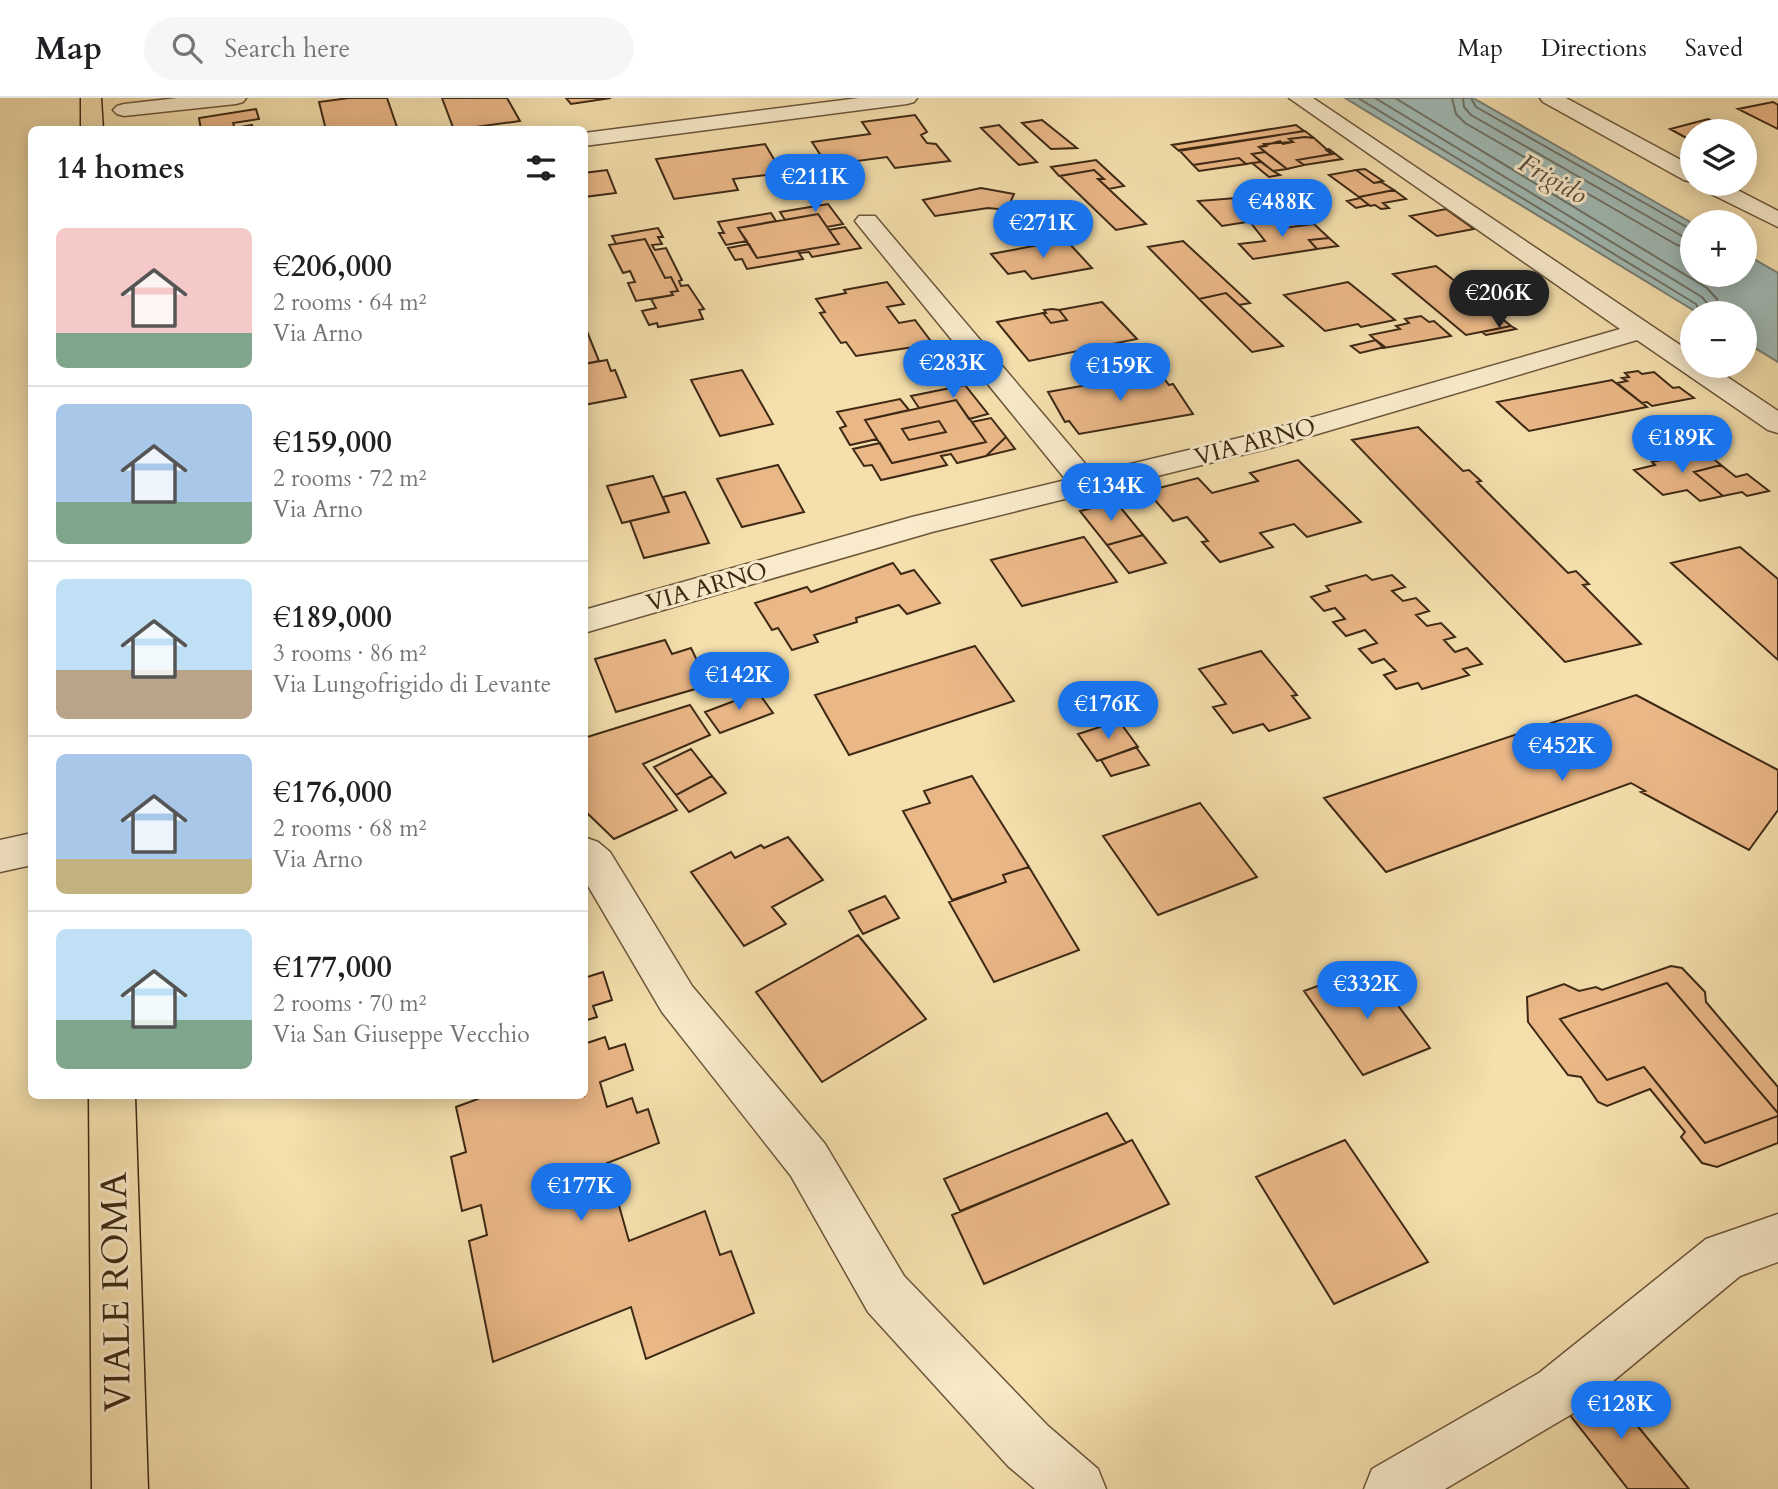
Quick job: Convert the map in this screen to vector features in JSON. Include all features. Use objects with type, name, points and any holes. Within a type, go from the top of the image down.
[{"type":"main road","points":[[91,98],[92,126]]},
{"type":"main road","name":"VIALE ROMA","points":[[112,1099],[120,1489]]},
{"type":"street","points":[[124,110],[236,98]]},
{"type":"street","points":[[588,139],[907,98]]},
{"type":"street","points":[[1299,98],[1778,424]]},
{"type":"street","points":[[1550,98],[1680,168]]},
{"type":"street","points":[[1732,196],[1778,220]]},
{"type":"street","points":[[867,221],[1086,484]]},
{"type":"street","name":"VIA ARNO","points":[[588,621],[923,524],[1260,442],[1641,331]]},
{"type":"street","points":[[0,856],[28,850]]},
{"type":"street","points":[[588,856],[596,863],[677,999],[808,1160],[886,1294],[1028,1446],[1078,1489]]},
{"type":"street","points":[[1392,1489],[1558,1392],[1724,1257],[1778,1238]]},
{"type":"water","name":"Frigido","points":[[1345,98],[1473,98],[1680,216],[1680,287],[1757,287],[1757,261],[1778,273],[1778,362],[1757,349],[1757,301],[1680,302]]},
{"type":"building","points":[[349,98],[387,98],[397,126],[325,126],[319,102]]},
{"type":"building","points":[[442,98],[507,98],[520,121],[483,126],[452,126]]},
{"type":"building","points":[[566,98],[611,98],[571,104]]},
{"type":"building","points":[[1773,102],[1778,105],[1778,129],[1738,109]]},
{"type":"building","points":[[256,109],[259,119],[233,123],[234,126],[200,126],[199,118]]},
{"type":"building","points":[[915,115],[927,132],[921,135],[927,143],[936,144],[950,161],[895,168],[887,157],[827,165],[812,142],[870,134],[862,122]]},
{"type":"building","points":[[1042,120],[1077,148],[1051,149],[1022,123]]},
{"type":"building","points":[[999,125],[1037,162],[1019,165],[981,128]]},
{"type":"building","points":[[1296,125],[1304,131],[1179,151],[1172,145]]},
{"type":"building","points":[[1680,126],[1680,134],[1670,129]]},
{"type":"building","points":[[1305,131],[1314,138],[1289,139],[1293,142],[1264,144],[1266,146],[1259,147],[1265,152],[1252,154],[1261,162],[1246,164],[1239,158],[1193,165],[1179,150]]},
{"type":"building","points":[[1314,138],[1332,154],[1297,160],[1304,165],[1287,169],[1259,147],[1280,141],[1283,144],[1293,142],[1289,139]]},
{"type":"building","points":[[765,144],[782,173],[733,179],[738,190],[674,199],[656,159]]},
{"type":"building","points":[[1329,149],[1342,159],[1304,165],[1297,160],[1332,154],[1326,150]]},
{"type":"building","points":[[1265,152],[1287,169],[1273,171],[1252,154]]},
{"type":"building","points":[[1239,158],[1246,164],[1199,171],[1193,165]]},
{"type":"building","points":[[1096,160],[1124,186],[1109,189],[1098,179],[1104,179],[1094,170],[1059,176],[1051,167]]},
{"type":"building","points":[[1261,162],[1280,175],[1269,177],[1252,163]]},
{"type":"building","points":[[1365,169],[1383,181],[1374,183],[1356,170]]},
{"type":"building","points":[[607,170],[616,193],[588,196],[588,172]]},
{"type":"building","points":[[1094,170],[1104,179],[1098,179],[1146,224],[1116,230],[1060,176]]},
{"type":"building","points":[[1356,170],[1374,183],[1381,182],[1394,190],[1359,197],[1329,175]]},
{"type":"building","points":[[981,188],[1014,194],[1007,210],[988,208],[935,216],[923,200]]},
{"type":"building","points":[[1394,190],[1406,199],[1383,203],[1389,208],[1370,206],[1359,197]]},
{"type":"building","points":[[1249,197],[1272,218],[1222,226],[1198,201]]},
{"type":"building","points":[[1360,198],[1369,205],[1356,208],[1347,201]]},
{"type":"building","points":[[828,204],[843,224],[827,227],[818,214],[785,220],[780,212]]},
{"type":"building","points":[[1446,209],[1474,229],[1437,236],[1410,216]]},
{"type":"building","points":[[771,213],[776,221],[738,228],[747,241],[726,245],[719,233],[724,233],[718,222]]},
{"type":"building","points":[[818,214],[839,244],[757,258],[738,228]]},
{"type":"building","points":[[1042,214],[1049,223],[1030,225],[1022,217]]},
{"type":"building","points":[[1272,218],[1283,228],[1314,224],[1329,238],[1309,240],[1317,249],[1253,259],[1239,244],[1265,241],[1250,222]]},
{"type":"building","points":[[845,227],[861,248],[812,257],[809,252],[799,253],[803,259],[747,269],[742,259],[735,260],[728,248],[749,244],[757,258],[839,244],[829,230]]},
{"type":"building","points":[[658,228],[663,237],[658,237],[662,244],[652,245],[655,250],[666,248],[682,280],[679,281],[681,286],[688,285],[704,309],[699,310],[703,319],[658,327],[657,323],[649,325],[642,311],[656,308],[651,299],[673,295],[671,292],[678,291],[671,277],[665,278],[645,239],[616,244],[612,236]]},
{"type":"building","points":[[1329,238],[1338,246],[1317,249],[1309,240]]},
{"type":"building","points":[[645,239],[665,278],[671,277],[678,291],[671,292],[673,295],[636,301],[628,283],[635,282],[630,271],[623,273],[609,245]]},
{"type":"building","points":[[1066,240],[1092,268],[1032,279],[1025,271],[1008,274],[991,254]]},
{"type":"building","points":[[1183,241],[1250,303],[1239,305],[1226,293],[1199,299],[1148,247]]},
{"type":"building","points":[[1436,266],[1511,326],[1466,335],[1393,274]]},
{"type":"building","points":[[887,282],[904,304],[887,307],[899,323],[915,320],[933,344],[856,356],[846,342],[841,343],[820,313],[825,312],[816,299],[846,293],[844,290]]},
{"type":"building","points":[[1348,282],[1395,320],[1325,331],[1284,295]]},
{"type":"building","points":[[1226,293],[1283,346],[1252,352],[1199,299]]},
{"type":"building","points":[[1102,302],[1137,339],[1029,361],[997,322],[1043,313],[1051,323],[1067,320],[1059,310]]},
{"type":"building","points":[[1044,310],[1059,310],[1067,320],[1051,323],[1043,313],[1046,313]]},
{"type":"building","points":[[1421,316],[1429,322],[1434,321],[1451,336],[1384,348],[1370,335],[1400,329],[1396,326],[1409,323],[1405,319]]},
{"type":"building","points":[[1511,326],[1516,329],[1486,335],[1482,332]]},
{"type":"building","points":[[588,334],[599,361],[588,363]]},
{"type":"building","points":[[1376,340],[1385,347],[1360,353],[1351,346]]},
{"type":"building","points":[[607,360],[611,371],[615,370],[626,397],[588,404],[588,363]]},
{"type":"building","points":[[742,370],[773,424],[720,436],[691,380]]},
{"type":"building","points":[[1638,371],[1642,374],[1654,372],[1673,388],[1679,387],[1694,398],[1652,406],[1647,402],[1642,403],[1617,383],[1627,381],[1622,378],[1629,377],[1625,373]]},
{"type":"building","points":[[1159,372],[1169,385],[1173,384],[1193,414],[1079,434],[1069,421],[1065,422],[1048,392]]},
{"type":"building","points":[[1612,380],[1647,407],[1529,431],[1497,402]]},
{"type":"building","points":[[965,385],[988,414],[969,419],[956,400],[919,408],[911,396]]},
{"type":"building","points":[[900,399],[909,410],[865,420],[877,439],[850,445],[840,428],[846,426],[837,412]]},
{"type":"building","points":[[956,400],[986,442],[892,463],[865,420]],"holes":[[[939,421],[946,432],[909,440],[902,429]]]},
{"type":"building","points":[[991,418],[1006,437],[986,456],[957,463],[951,454],[941,456],[947,465],[881,480],[872,465],[864,466],[853,449],[880,443],[892,463],[986,442],[972,422]]},
{"type":"building","points":[[939,421],[946,432],[909,440],[902,429]]},
{"type":"building","points":[[1418,427],[1463,471],[1469,470],[1481,481],[1477,482],[1568,573],[1576,571],[1589,584],[1583,585],[1641,644],[1565,662],[1352,440]]},
{"type":"building","points":[[1006,437],[1015,449],[986,456]]},
{"type":"building","points":[[1704,451],[1721,465],[1694,472],[1723,496],[1700,501],[1687,490],[1663,495],[1634,470],[1655,465],[1652,462]]},
{"type":"building","points":[[1298,460],[1361,522],[1307,537],[1294,524],[1260,533],[1273,547],[1220,562],[1202,542],[1208,541],[1187,517],[1173,521],[1147,491],[1198,478],[1212,493],[1258,481],[1250,473]]},
{"type":"building","points":[[778,465],[804,512],[742,527],[717,479]]},
{"type":"building","points":[[1721,465],[1736,477],[1747,474],[1769,491],[1747,496],[1742,492],[1723,496],[1694,472]]},
{"type":"building","points":[[653,476],[669,512],[622,523],[607,486]]},
{"type":"building","points":[[685,492],[709,543],[644,558],[630,521],[669,512],[663,497]]},
{"type":"building","points":[[1116,502],[1143,535],[1107,545],[1080,511]]},
{"type":"building","points":[[1143,535],[1166,563],[1129,573],[1107,545]]},
{"type":"building","points":[[1084,537],[1117,582],[1022,606],[991,560]]},
{"type":"building","points":[[1740,547],[1778,579],[1778,660],[1671,563]]},
{"type":"building","points":[[893,563],[901,574],[914,570],[940,603],[907,614],[899,605],[856,618],[857,622],[814,635],[818,642],[792,650],[778,628],[772,630],[755,603],[807,587],[811,592]]},
{"type":"building","points":[[1366,575],[1372,580],[1392,575],[1405,587],[1392,591],[1403,601],[1416,598],[1429,611],[1416,615],[1427,626],[1441,623],[1455,637],[1444,640],[1455,652],[1467,648],[1482,664],[1463,669],[1469,675],[1422,689],[1418,683],[1396,689],[1384,675],[1396,671],[1384,659],[1372,663],[1359,649],[1377,643],[1365,630],[1346,636],[1333,622],[1345,619],[1335,608],[1324,611],[1311,597],[1330,591],[1326,586]]},
{"type":"building","points":[[665,640],[672,654],[691,648],[709,685],[616,712],[595,659]]},
{"type":"building","points":[[975,646],[1014,701],[849,755],[815,695]]},
{"type":"building","points":[[1261,651],[1297,695],[1292,696],[1310,718],[1269,731],[1263,724],[1233,733],[1213,707],[1226,704],[1199,669]]},
{"type":"building","points":[[758,692],[773,713],[720,733],[705,712]]},
{"type":"building","points":[[1636,695],[1778,770],[1778,810],[1749,850],[1641,792],[1645,791],[1631,783],[1386,872],[1324,798]]},
{"type":"building","points":[[690,705],[710,735],[643,764],[677,810],[614,839],[588,814],[588,737]]},
{"type":"building","points":[[1119,721],[1138,747],[1097,761],[1078,734]]},
{"type":"building","points":[[1136,747],[1149,765],[1111,776],[1101,760]]},
{"type":"building","points":[[691,749],[712,776],[676,795],[654,767]]},
{"type":"building","points":[[712,776],[726,793],[689,812],[676,795]]},
{"type":"building","points":[[972,776],[1029,867],[1003,875],[1006,882],[952,900],[903,811],[930,803],[924,791]]},
{"type":"building","points":[[1200,803],[1257,877],[1158,915],[1103,836]]},
{"type":"building","points":[[788,837],[823,880],[772,907],[786,924],[744,946],[691,872],[731,852],[735,858],[761,845],[764,848]]},
{"type":"building","points":[[1029,867],[1079,950],[994,982],[949,902],[1006,882],[1003,875]]},
{"type":"building","points":[[885,896],[899,918],[863,934],[849,911]]},
{"type":"building","points":[[858,935],[926,1019],[822,1082],[756,992]]},
{"type":"building","points":[[1671,966],[1682,968],[1705,992],[1706,1002],[1778,1087],[1778,1113],[1667,983],[1560,1019],[1607,1080],[1644,1067],[1705,1143],[1778,1116],[1778,1143],[1717,1167],[1702,1163],[1681,1137],[1685,1132],[1650,1089],[1607,1106],[1598,1102],[1581,1077],[1568,1075],[1528,1022],[1527,997],[1564,984],[1579,991],[1596,987],[1602,990]]},
{"type":"building","points":[[1369,967],[1430,1048],[1363,1075],[1304,991]]},
{"type":"building","points":[[603,972],[612,1000],[593,1006],[597,1017],[588,1020],[588,977]]},
{"type":"building","points":[[1667,983],[1778,1116],[1705,1143],[1644,1067],[1607,1080],[1560,1019]]},
{"type":"building","points":[[605,1037],[609,1049],[625,1044],[633,1070],[600,1082],[607,1107],[632,1098],[637,1113],[648,1109],[659,1143],[607,1163],[629,1241],[705,1211],[720,1255],[731,1251],[754,1313],[646,1359],[631,1307],[493,1362],[469,1241],[487,1235],[481,1205],[462,1211],[451,1157],[466,1152],[456,1107],[478,1099],[588,1099],[588,1043]]},
{"type":"building","points":[[1107,1113],[1126,1143],[960,1211],[944,1179]]},
{"type":"building","points":[[1132,1140],[1169,1204],[984,1284],[952,1215]]},
{"type":"building","points":[[1345,1140],[1428,1262],[1334,1304],[1256,1177]]},
{"type":"building","points":[[1600,1380],[1689,1489],[1628,1489],[1562,1405]]}]
